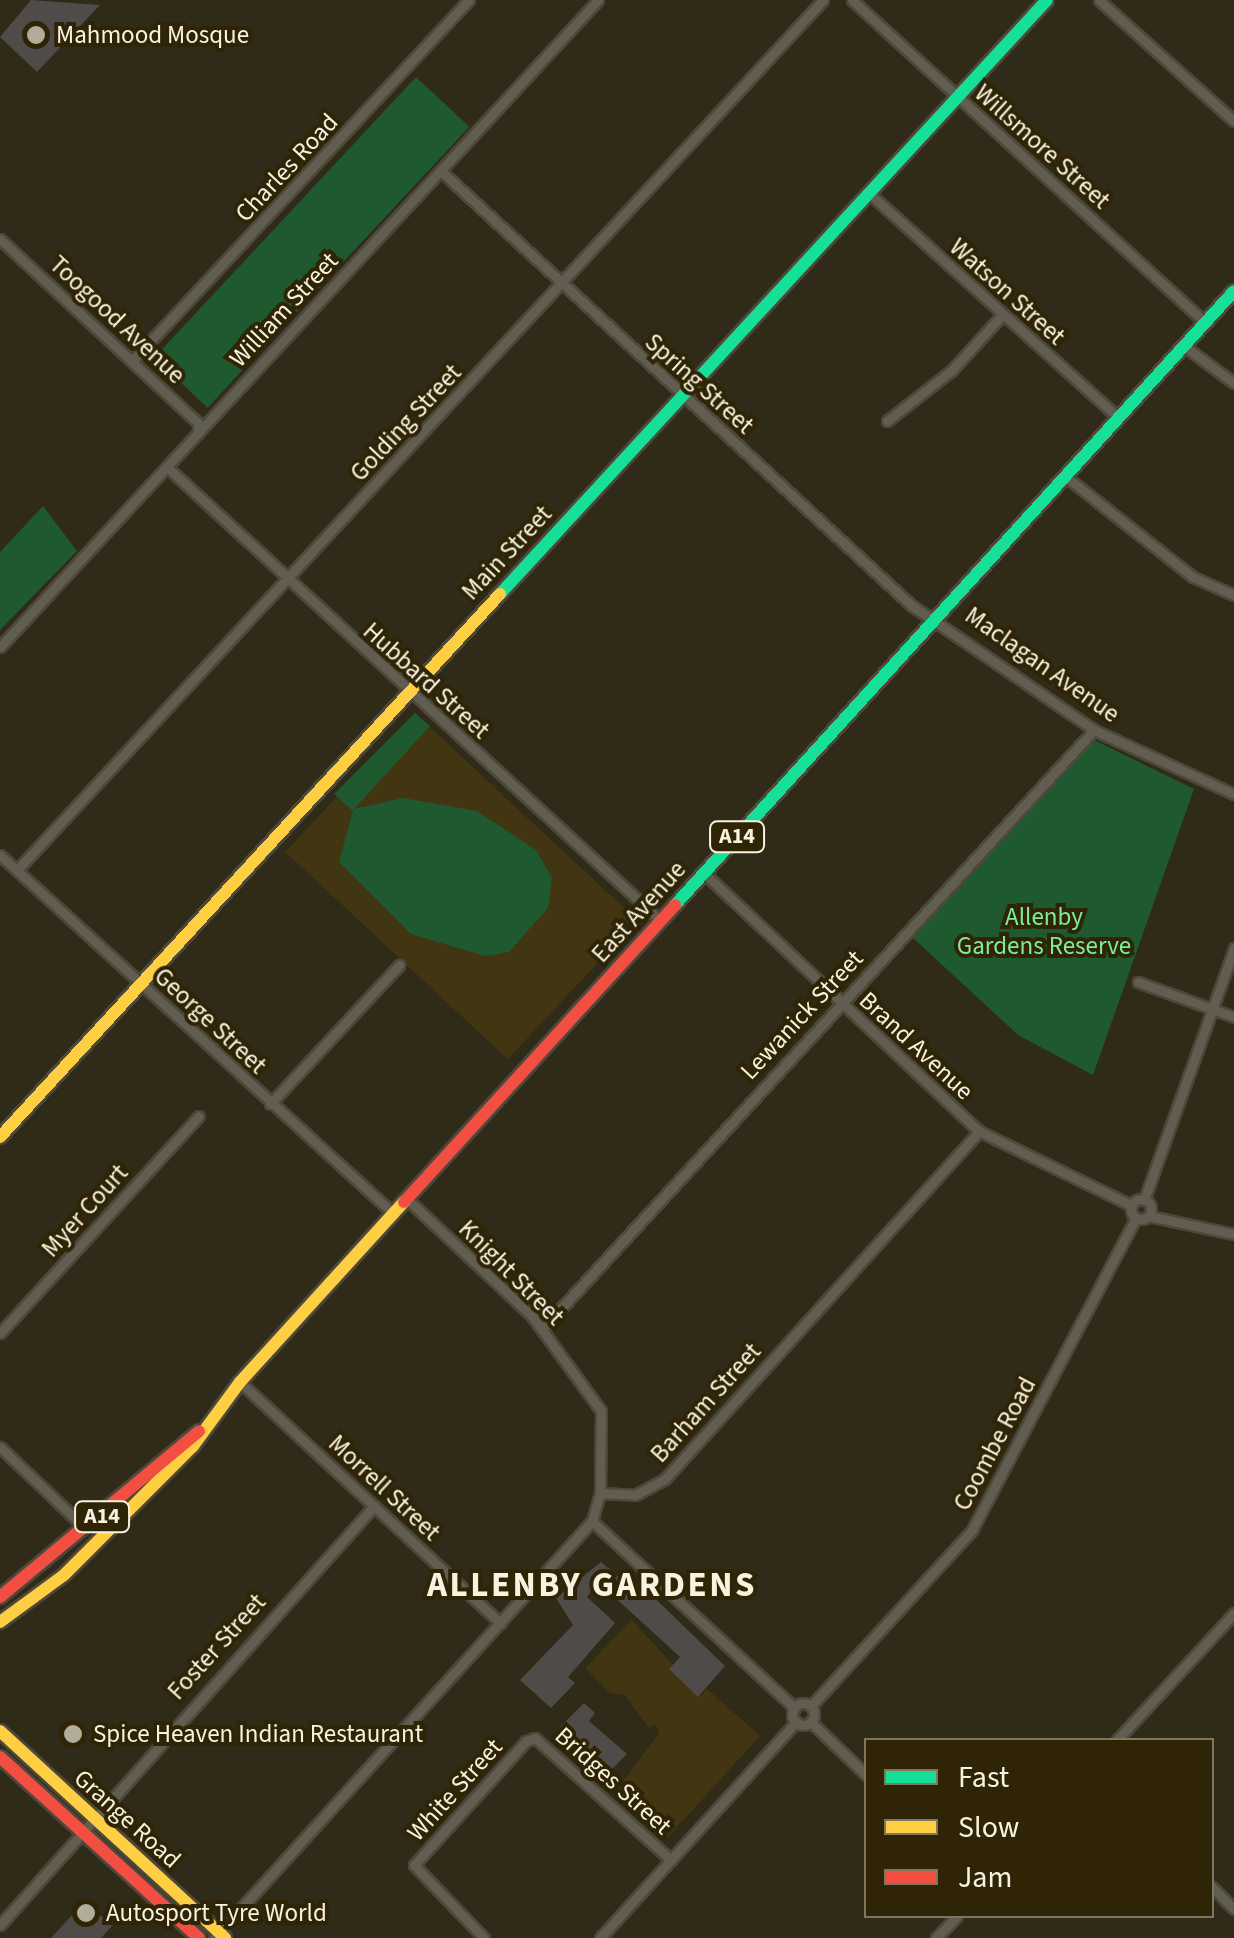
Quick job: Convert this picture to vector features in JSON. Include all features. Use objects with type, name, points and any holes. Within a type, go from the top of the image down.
[{"type":"main road","name":"Main Street","points":[[0,1137],[1047,0]]},
{"type":"main road","name":"East Avenue","points":[[0,1597],[86,1530],[199,1430],[1234,291]]},
{"type":"main road","name":"East Avenue","points":[[0,1624],[119,1522],[194,1446],[199,1430]]},
{"type":"main road","name":"Grange Road","points":[[0,1731],[220,1936]]},
{"type":"main road","name":"Grange Road","points":[[0,1757],[198,1938]]},
{"type":"street","name":"Charles Road","points":[[132,362],[469,0]]},
{"type":"street","name":"William Street","points":[[0,647],[598,0]]},
{"type":"street","name":"Golding Street","points":[[17,870],[288,582],[823,0]]},
{"type":"street","name":"Willsmore Street","points":[[852,0],[1205,322]]},
{"type":"street","points":[[1099,0],[1234,121]]},
{"type":"street","name":"Spring Street","points":[[440,170],[911,604],[938,616]]},
{"type":"street","name":"Watson Street","points":[[870,194],[1118,418]]},
{"type":"street","name":"Toogood Avenue","points":[[0,239],[198,423],[198,434]]},
{"type":"street","points":[[886,422],[952,370],[1002,315]]},
{"type":"street","points":[[1184,346],[1234,383]]},
{"type":"street","name":"Hubbard Street","points":[[168,468],[409,694],[661,921]]},
{"type":"street","points":[[1065,476],[1193,577],[1234,595]]},
{"type":"street","name":"Maclagan Avenue","points":[[938,616],[1094,730],[1234,794]]},
{"type":"street","name":"Lewanick Street","points":[[542,1329],[1094,730]]},
{"type":"street","name":"George Street","points":[[0,855],[394,1214]]},
{"type":"street","name":"Brand Avenue","points":[[704,873],[979,1130],[1131,1205]]},
{"type":"street","points":[[1148,1216],[1144,1200],[1234,948]]},
{"type":"street","points":[[270,1104],[398,966]]},
{"type":"street","points":[[1138,982],[1234,1017]]},
{"type":"street","name":"Myer Court","points":[[0,1333],[199,1116]]},
{"type":"street","name":"Barham Street","points":[[600,1493],[634,1496],[666,1478],[979,1130]]},
{"type":"street","name":"Knight Street","points":[[407,1199],[542,1329],[600,1411],[600,1493]]},
{"type":"street","points":[[1144,1200],[1131,1205],[1136,1218],[1148,1216],[1234,1234]]},
{"type":"street","name":"Coombe Road","points":[[811,1706],[972,1530],[1136,1218]]},
{"type":"street","name":"Morrell Street","points":[[240,1382],[500,1624]]},
{"type":"street","points":[[0,1447],[86,1530]]},
{"type":"street","points":[[220,1936],[592,1521],[600,1493]]},
{"type":"street","name":"Foster Street","points":[[91,1816],[374,1506]]},
{"type":"street","points":[[592,1521],[795,1708],[796,1722],[600,1938]]},
{"type":"street","points":[[1119,1738],[1234,1613]]},
{"type":"street","points":[[795,1708],[811,1706],[811,1722]]},
{"type":"street","points":[[796,1722],[811,1722],[864,1772]]},
{"type":"street","name":"Bridges Street","points":[[526,1741],[536,1738],[671,1860]]},
{"type":"street","name":"White Street","points":[[484,1938],[414,1866],[526,1741]]},
{"type":"street","points":[[0,1925],[86,1836],[91,1816]]},
{"type":"street","points":[[1214,1889],[1234,1909]]},
{"type":"street","points":[[936,1938],[955,1918]]},
{"type":"shaded area","points":[[415,713],[637,920],[508,1059],[285,852]]},
{"type":"shaded area","points":[[632,1620],[701,1696],[707,1689],[760,1736],[668,1837],[616,1791],[659,1733],[656,1725],[648,1727],[625,1695],[610,1693],[585,1668]]},
{"type":"green space","points":[[416,77],[469,127],[208,408],[154,358]]},
{"type":"green space","points":[[43,506],[77,551],[0,630],[0,552]]},
{"type":"green space","points":[[415,713],[430,726],[354,809],[403,798],[477,811],[536,850],[552,878],[548,908],[509,952],[485,956],[411,934],[339,862],[353,811],[334,794]]},
{"type":"green space","name":"Allenby Gardens Reserve","points":[[1092,739],[1194,789],[1093,1075],[1018,1035],[913,938]]},
{"type":"building","name":"Mahmood Mosque","points":[[31,0],[100,5],[37,72],[0,37]]},
{"type":"building","points":[[601,1562],[634,1590],[639,1583],[725,1666],[698,1697],[669,1669],[680,1657],[598,1582],[587,1597],[615,1623],[568,1677],[575,1683],[551,1708],[520,1680],[573,1625],[556,1598]]},
{"type":"building","points":[[584,1703],[595,1713],[589,1721],[627,1754],[608,1773],[559,1728]]},
{"type":"building","name":"Autosport Tyre World","points":[[85,1901],[112,1926],[101,1938],[51,1938]]},
{"type":"traffic: fast","points":[[500,594],[1047,0]]},
{"type":"traffic: fast","points":[[675,905],[1234,291]]},
{"type":"traffic: slow","points":[[0,1137],[500,594]]},
{"type":"traffic: slow","points":[[0,1622],[64,1575],[193,1446],[240,1382],[404,1202]]},
{"type":"traffic: slow","points":[[0,1731],[225,1938]]},
{"type":"traffic: jam","points":[[404,1202],[675,905]]},
{"type":"traffic: jam","points":[[0,1597],[199,1431]]},
{"type":"traffic: jam","points":[[0,1757],[199,1938]]},
{"type":"place","name":"Mahmood Mosque","points":[[36,35]]},
{"type":"place","name":"Spice Heaven Indian Restaurant","points":[[73,1734]]},
{"type":"place","name":"Autosport Tyre World","points":[[86,1913]]},
{"type":"district","name":"ALLENBY GARDENS","points":[[592,1585]]}]
